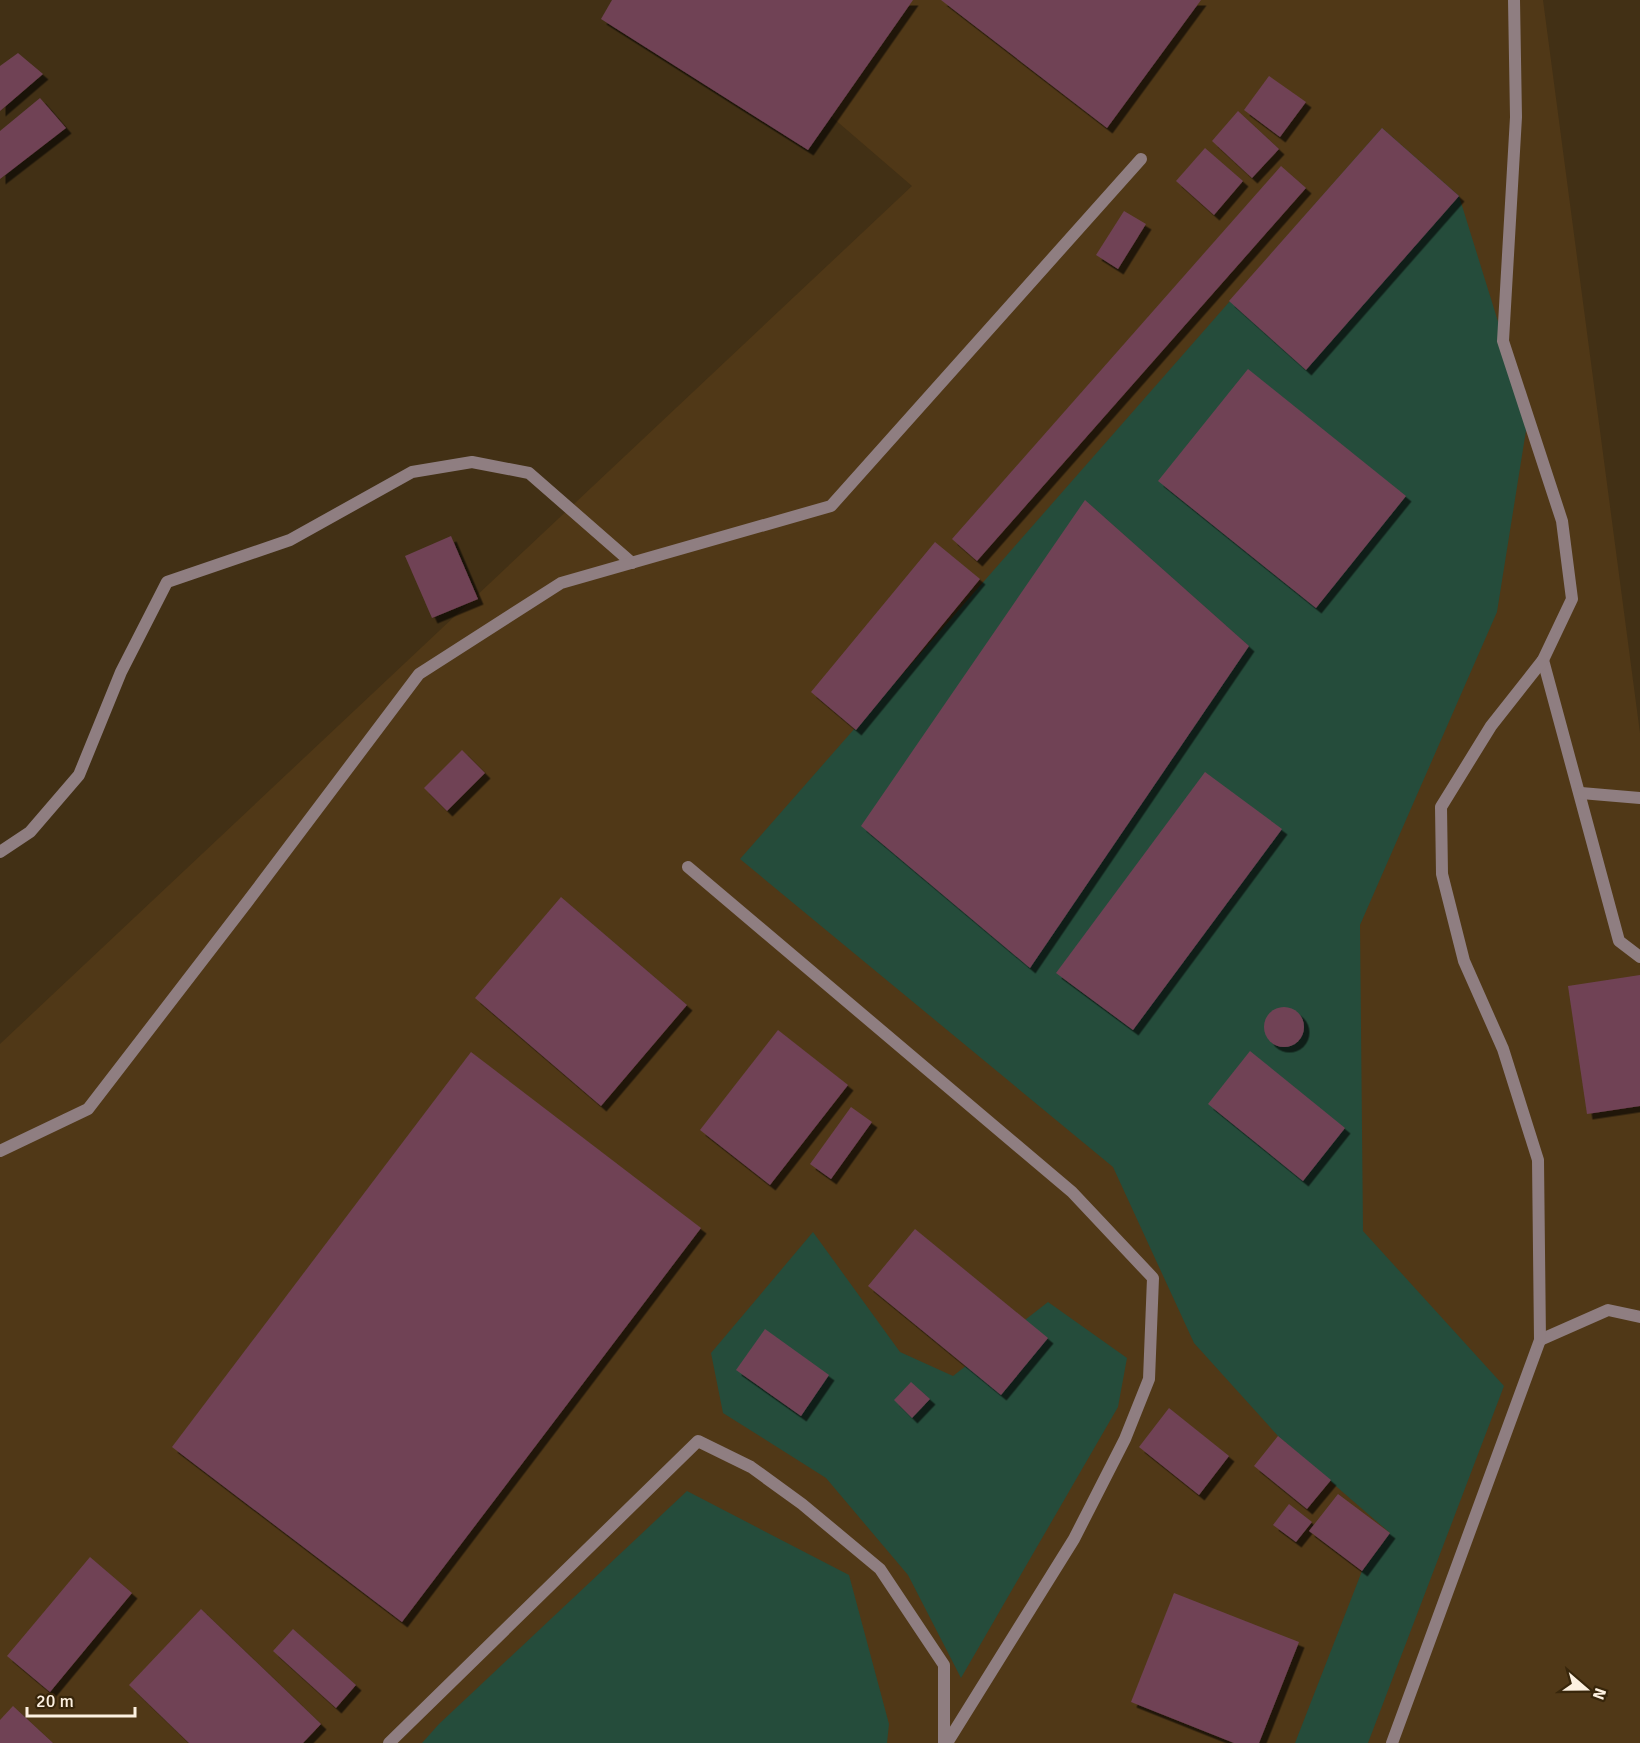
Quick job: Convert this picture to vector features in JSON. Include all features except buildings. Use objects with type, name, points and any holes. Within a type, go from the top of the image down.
[{"type":"lane","points":[[1392,1743],[1540,1340],[1538,1160],[1503,1049],[1464,961],[1442,874],[1441,807],[1491,726],[1543,660],[1572,599],[1562,521],[1503,341],[1516,117],[1514,0]]},
{"type":"lane","points":[[0,1151],[88,1109],[418,674],[561,583],[831,506],[1141,159]]},
{"type":"lane","points":[[0,852],[30,832],[79,775],[121,672],[167,582],[290,540],[412,472],[472,462],[529,473],[632,563]]},
{"type":"lane","points":[[1543,660],[1581,793],[1619,941],[1640,957]]},
{"type":"lane","points":[[1581,793],[1640,798]]},
{"type":"lane","points":[[688,867],[1072,1192],[1153,1278],[1149,1379],[1125,1439],[1074,1539],[945,1743]]},
{"type":"lane","points":[[1540,1340],[1608,1310],[1640,1317]]},
{"type":"lane","points":[[389,1743],[698,1441],[751,1467],[802,1504],[880,1569],[944,1665],[945,1743]]},
{"type":"shaded area","points":[[696,0],[1543,0],[1640,733],[1640,1743],[0,1743],[0,1044],[912,186]]},
{"type":"green space","points":[[1382,128],[1459,196],[1528,418],[1497,612],[1360,925],[1363,1231],[1504,1386],[1368,1743],[1295,1743],[1362,1571],[1390,1533],[1278,1436],[1194,1343],[1113,1167],[740,859]]},
{"type":"green space","points":[[813,1232],[900,1352],[953,1376],[1048,1302],[1127,1358],[1118,1407],[961,1678],[908,1575],[826,1478],[723,1413],[711,1353]]},
{"type":"green space","points":[[687,1491],[849,1575],[889,1724],[887,1743],[422,1743],[439,1724]]}]
